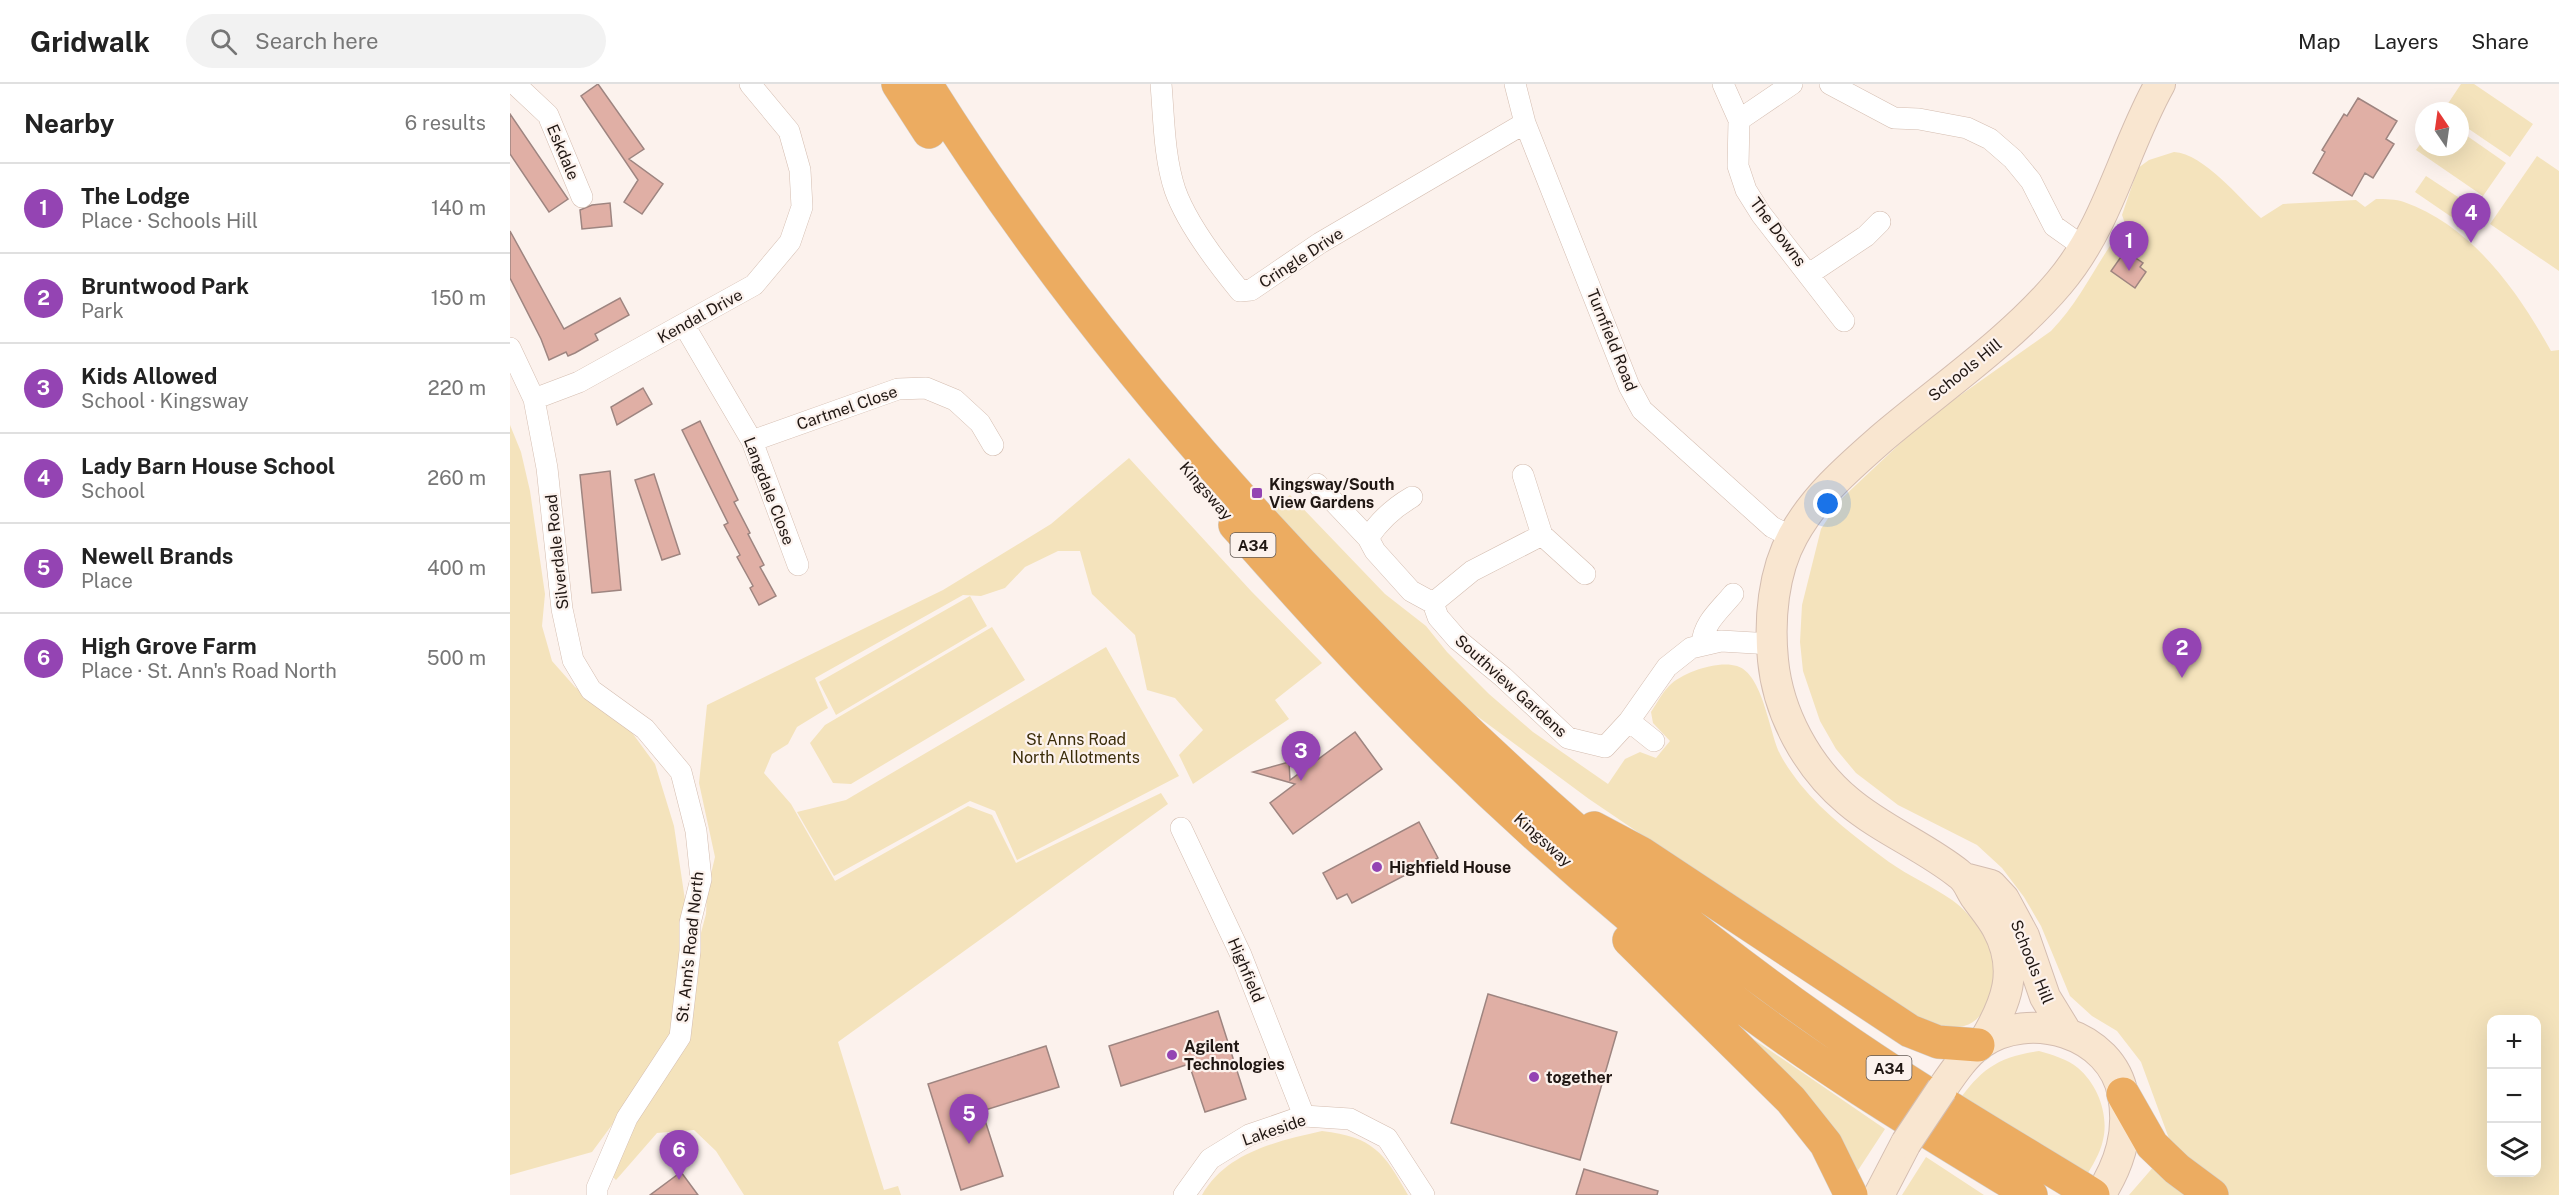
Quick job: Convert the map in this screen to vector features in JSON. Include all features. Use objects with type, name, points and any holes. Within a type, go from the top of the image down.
[{"type":"highway","name":"Kingsway","points":[[898,84],[977,203],[1038,287],[1202,488],[1397,702],[1533,812],[1816,1019],[1864,1052],[2099,1193]]},
{"type":"highway","name":"Kingsway","points":[[926,84],[998,194],[1057,275],[1172,419],[1228,484],[1533,812],[1671,950],[1790,1041],[2031,1195]]},
{"type":"highway","points":[[1533,812],[1641,853],[1910,1031],[1938,1042],[1981,1043]]},
{"type":"highway","points":[[1533,812],[1553,862],[1596,908],[1791,1100],[1826,1144],[1851,1195]]},
{"type":"highway","points":[[2123,1094],[2152,1145],[2177,1169],[2212,1195]]},
{"type":"street","name":"Eskdale","points":[[515,84],[548,116],[582,197]]},
{"type":"street","name":"Kendal Drive","points":[[534,399],[579,382],[754,285],[790,242],[802,207],[800,170],[789,131],[750,84]]},
{"type":"street","name":"Cringle Drive","points":[[1161,84],[1168,157],[1175,189],[1186,213],[1240,291],[1251,290],[1320,243],[1525,123]]},
{"type":"street","name":"Turnfield Road","points":[[1515,84],[1525,123],[1629,386],[1642,410],[1772,527],[1792,537]]},
{"type":"street","name":"The Downs","points":[[1724,84],[1739,120],[1738,166],[1746,190],[1761,214],[1844,321]]},
{"type":"street","points":[[1739,120],[1792,84]]},
{"type":"street","points":[[1830,84],[1894,118],[1919,119],[1967,128],[1990,139],[2013,159],[2031,181],[2054,226],[2085,248]]},
{"type":"street","name":"Schools Hill","points":[[2067,1033],[2045,997],[2025,936],[2004,899],[1991,885],[1965,878],[1863,814],[1820,772],[1794,732],[1780,697],[1772,644],[1776,587],[1792,537],[1824,492],[1857,460],[2021,325],[2061,281],[2097,228],[2142,118],[2160,84]]},
{"type":"street","name":"The Downs","points":[[1809,274],[1866,236],[1880,222]]},
{"type":"street","name":"Langdale Close","points":[[684,325],[752,441],[798,565]]},
{"type":"street","name":"Silverdale Road","points":[[510,348],[534,399],[547,468],[562,609],[573,660],[591,690],[645,729]]},
{"type":"street","name":"Cartmel Close","points":[[752,441],[898,389],[926,388],[955,400],[980,423],[993,445]]},
{"type":"street","points":[[1523,475],[1542,535],[1585,574]]},
{"type":"street","name":"Southview Gardens","points":[[1317,484],[1368,538],[1375,552],[1411,591],[1433,603],[1438,618],[1458,640],[1503,676],[1568,738],[1605,747],[1629,721]]},
{"type":"street","points":[[1368,538],[1380,520],[1395,506],[1412,497]]},
{"type":"street","points":[[1433,603],[1472,571],[1542,535]]},
{"type":"street","points":[[1702,644],[1702,633],[1733,594]]},
{"type":"street","points":[[1654,741],[1629,721],[1667,667],[1681,654],[1702,644],[1721,641],[1772,644]]},
{"type":"street","name":"St. Ann's Road North","points":[[597,1195],[597,1188],[627,1118],[680,1037],[690,951],[690,923],[701,879],[696,831],[681,772],[645,729]]},
{"type":"street","name":"Highfield","points":[[1183,832],[1241,955],[1304,1116]]},
{"type":"street","name":"Schools Hill","points":[[1879,1195],[1906,1143],[1942,1089],[1981,1043],[1999,1016],[2005,1000],[2009,966],[1999,932],[1965,878]]},
{"type":"street","points":[[1981,1043],[2004,1032],[2030,1027],[2055,1029],[2090,1045],[2107,1061],[2123,1094],[2126,1114],[2123,1145],[2099,1193]]},
{"type":"street","name":"Lakeside","points":[[1184,1195],[1210,1159],[1249,1135],[1304,1116],[1350,1119],[1387,1138],[1424,1195]]},
{"type":"green space","points":[[2461,84],[2474,84],[2533,124],[2510,157],[2469,129],[2469,102],[2449,102]]},
{"type":"green space","points":[[2469,137],[2506,163],[2483,196],[2425,156],[2469,156]]},
{"type":"green space","points":[[2174,152],[2185,155],[2209,168],[2261,218],[2283,204],[2356,200],[2365,207],[2376,199],[2401,201],[2428,213],[2451,227],[2471,244],[2507,283],[2551,351],[2559,350],[2559,1195],[2227,1195],[2171,1144],[2141,1062],[2117,1031],[2092,1016],[2070,996],[2041,926],[2024,897],[2002,868],[1977,845],[1898,805],[1856,773],[1836,749],[1820,721],[1803,671],[1800,642],[1802,605],[1821,529],[1840,500],[1924,421],[2051,331],[2060,321],[2110,246],[2121,242],[2127,229],[2122,215],[2138,168],[2149,160]]},
{"type":"green space","points":[[2537,156],[2559,171],[2559,271],[2490,224]]},
{"type":"green space","points":[[2426,176],[2484,214],[2472,231],[2415,192]]},
{"type":"green space","points":[[510,425],[521,452],[530,491],[545,594],[542,626],[552,661],[575,687],[625,723],[655,764],[674,826],[685,900],[688,959],[679,1034],[592,1152],[510,1175]]},
{"type":"green space","points":[[1129,458],[1252,592],[1322,663],[1275,700],[1289,719],[1193,784],[1179,755],[1203,730],[1175,698],[1147,690],[1135,635],[1092,594],[1080,551],[1058,551],[1025,567],[1005,588],[981,596],[963,595],[815,678],[828,708],[797,727],[788,744],[772,754],[764,773],[791,804],[835,881],[968,806],[992,815],[1016,863],[1161,793],[1168,804],[838,1042],[884,1190],[898,1186],[901,1195],[744,1195],[716,1151],[694,1130],[657,1133],[616,1180],[610,1174],[630,1119],[683,1041],[697,948],[706,914],[707,891],[715,857],[699,783],[707,705],[943,590],[1051,524]]},
{"type":"green space","points":[[1290,495],[1385,594],[1426,626],[1447,652],[1489,694],[1533,732],[1608,784],[1625,759],[1640,752],[1656,758],[1670,741],[1653,723],[1651,712],[1664,692],[1675,681],[1691,672],[1711,666],[1737,666],[1746,671],[1759,692],[1780,754],[1809,795],[1842,826],[1889,862],[1952,900],[1962,908],[1981,931],[1994,958],[1997,972],[1992,998],[1977,1019],[1964,1026],[1948,1027],[1925,1022],[1903,1012],[1589,799],[1462,705],[1387,634],[1272,509]]},
{"type":"green space","points":[[970,596],[987,626],[836,715],[819,682]]},
{"type":"green space","name":"St Anns Road North Allotments","points":[[992,627],[1025,680],[851,784],[833,783],[810,743],[825,725]]},
{"type":"green space","name":"St Anns Road North Allotments","points":[[1106,647],[1179,776],[1017,860],[995,811],[970,801],[834,876],[797,812],[846,800]]},
{"type":"green space","points":[[1749,1036],[1885,1129],[1853,1178]]},
{"type":"green space","points":[[2039,1051],[2065,1060],[2078,1068],[2091,1083],[2100,1101],[2104,1121],[2103,1140],[2098,1155],[2085,1178],[1957,1103],[1974,1081],[2001,1061]]},
{"type":"green space","points":[[1322,1131],[1354,1137],[1375,1149],[1392,1168],[1408,1195],[1202,1195],[1212,1180],[1239,1158],[1271,1144]]},
{"type":"green space","points":[[1926,1157],[1984,1195],[1902,1195]]},
{"type":"green space","points":[[2155,1165],[2194,1195],[2129,1195]]},
{"type":"building","points":[[598,84],[644,149],[629,159],[663,184],[642,214],[624,202],[638,180],[581,96]]},
{"type":"building","points":[[2358,98],[2397,121],[2386,139],[2394,144],[2373,178],[2365,173],[2352,196],[2313,173],[2325,152],[2322,150],[2344,114],[2347,116]]},
{"type":"building","points":[[510,114],[568,199],[549,212],[510,154]]},
{"type":"building","points":[[610,203],[612,226],[582,229],[580,210],[592,205]]},
{"type":"building","points":[[510,231],[564,329],[620,298],[629,315],[595,334],[598,340],[575,353],[568,356],[566,352],[549,360],[510,278]]},
{"type":"building","points":[[2123,254],[2129,258],[2131,255],[2143,263],[2140,267],[2146,272],[2135,288],[2111,271]]},
{"type":"building","points":[[643,388],[652,404],[617,425],[611,407]]},
{"type":"building","points":[[700,421],[738,500],[734,502],[764,565],[760,567],[776,596],[759,605],[750,588],[753,586],[737,557],[740,555],[724,525],[728,523],[682,430]]},
{"type":"building","points":[[610,471],[621,590],[592,593],[580,475]]},
{"type":"building","points":[[654,474],[680,554],[662,560],[635,480]]},
{"type":"building","points":[[1355,732],[1382,769],[1293,834],[1270,803],[1295,784],[1253,772],[1289,762],[1290,780]]},
{"type":"building","name":"Highfield House","points":[[1419,822],[1438,858],[1352,903],[1347,894],[1337,899],[1323,873]]},
{"type":"building","name":"together","points":[[1488,994],[1617,1032],[1580,1160],[1451,1123]]},
{"type":"building","name":"Agilent Technologies","points":[[1218,1011],[1246,1099],[1205,1112],[1189,1064],[1121,1086],[1109,1046]]},
{"type":"building","points":[[1046,1046],[1059,1087],[982,1111],[1003,1176],[961,1190],[928,1084]]},
{"type":"building","points":[[1584,1169],[1658,1191],[1657,1195],[1576,1195]]},
{"type":"building","points":[[681,1172],[698,1195],[650,1195]]},
{"type":"place","name":"Lady Barn House School","points":[[2471,243]]},
{"type":"place","name":"The Lodge","points":[[2129,271]]},
{"type":"place","name":"Kingsway/South View Gardens","points":[[1257,493]]},
{"type":"place","name":"Bruntwood Park","points":[[2182,678]]},
{"type":"place","name":"Kids Allowed","points":[[1301,781]]},
{"type":"place","name":"Highfield House","points":[[1377,867]]},
{"type":"place","name":"Agilent Technologies","points":[[1172,1055]]},
{"type":"place","name":"together","points":[[1534,1077]]},
{"type":"place","name":"Newell Brands","points":[[969,1144]]},
{"type":"place","name":"High Grove Farm","points":[[679,1180]]}]
